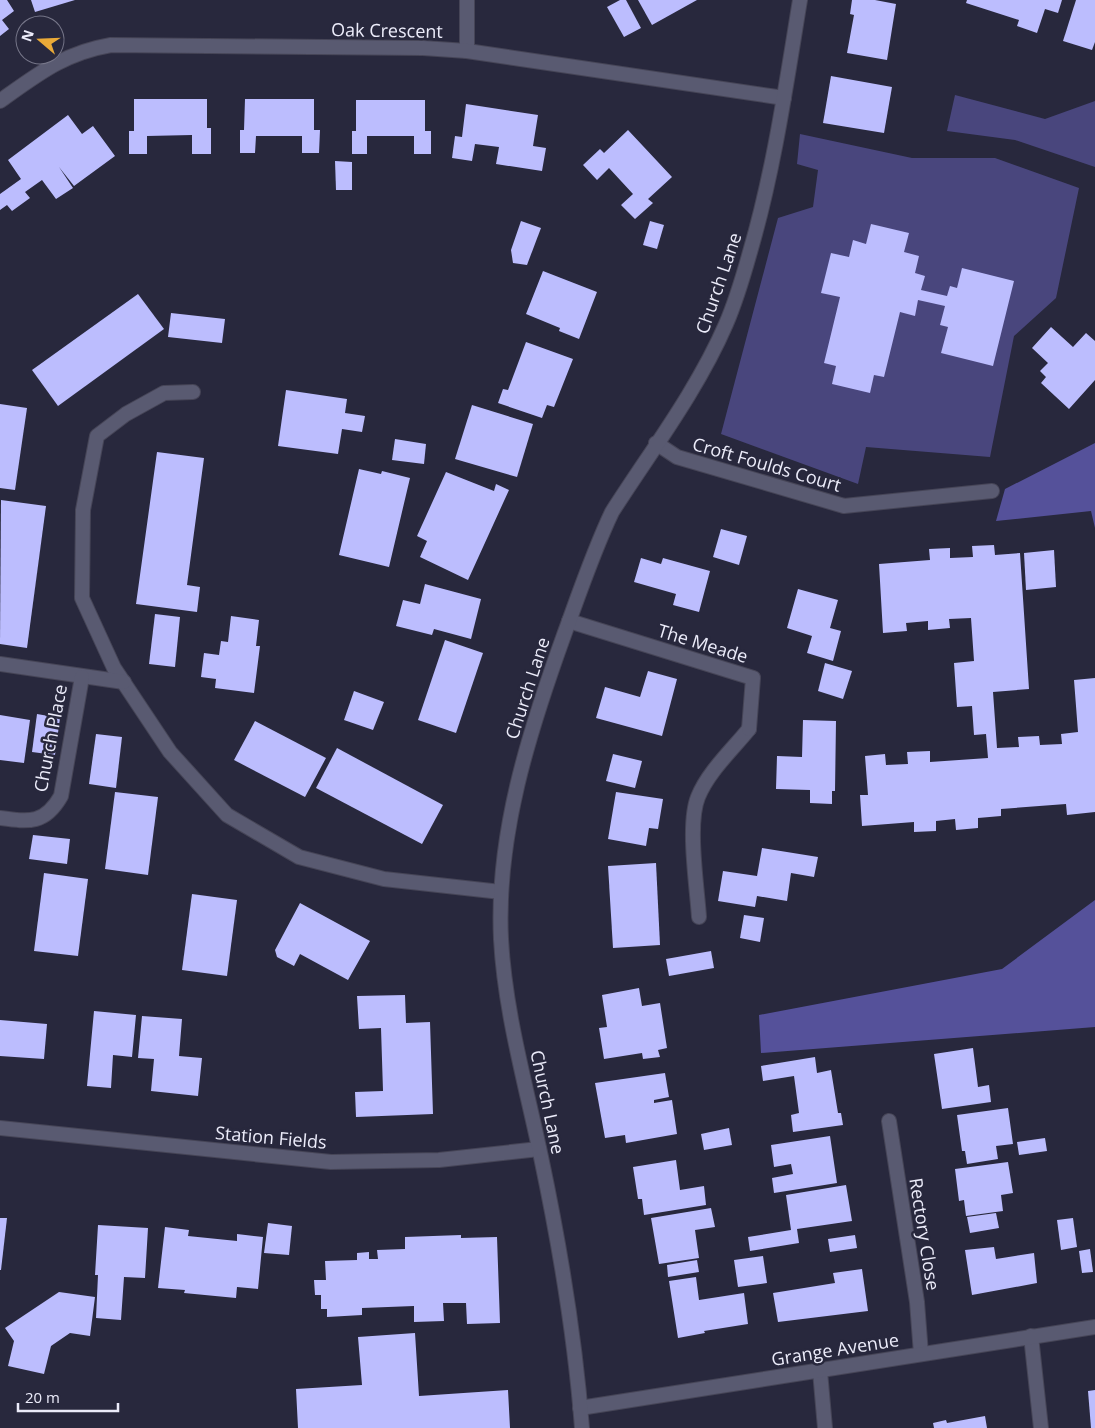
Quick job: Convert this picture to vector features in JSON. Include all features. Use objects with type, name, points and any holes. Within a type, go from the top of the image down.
[{"type":"street","points":[[467,0],[467,51]]},
{"type":"street","name":"Church Lane","points":[[582,1428],[559,1241],[505,984],[501,938],[501,892],[507,837],[536,712],[599,540],[612,512],[694,385],[726,323],[759,221],[784,98],[800,0]]},
{"type":"street","name":"Oak Crescent","points":[[0,101],[48,67],[68,56],[89,49],[112,45],[423,48],[467,51],[784,98]]},
{"type":"street","points":[[193,392],[164,393],[126,414],[96,436],[83,510],[82,598],[114,668],[170,752],[227,815],[299,857],[384,879],[501,892]]},
{"type":"street","name":"Croft Foulds Court","points":[[656,443],[677,457],[844,506],[992,492]]},
{"type":"street","name":"The Meade","points":[[569,621],[753,678],[749,729],[710,778],[698,797],[693,820],[699,917]]},
{"type":"street","points":[[0,664],[124,682]]},
{"type":"street","name":"Church Place","points":[[0,818],[21,821],[36,819],[52,812],[62,796],[82,677]]},
{"type":"street","name":"Rectory Close","points":[[888,1121],[917,1302],[921,1354]]},
{"type":"street","name":"Station Fields","points":[[0,1128],[331,1162],[439,1160],[539,1149]]},
{"type":"street","name":"Grange Avenue","points":[[580,1408],[1095,1327]]},
{"type":"street","points":[[1031,1336],[1041,1428]]},
{"type":"street","points":[[820,1371],[825,1428]]},
{"type":"shaded area","points":[[955,95],[1045,119],[1095,101],[1095,167],[1015,140],[947,131]]},
{"type":"shaded area","points":[[800,134],[912,158],[995,158],[1079,188],[1056,298],[1014,336],[990,457],[866,447],[858,484],[721,434],[778,218],[813,207],[818,170],[797,164]]},
{"type":"shaded area","points":[[1095,443],[1095,528],[1091,511],[996,521],[1005,489]]},
{"type":"shaded area","points":[[1095,900],[1095,1027],[761,1053],[759,1015],[1002,969]]},
{"type":"building","points":[[0,0],[7,0],[14,11],[2,20],[9,29],[0,36]]},
{"type":"building","points":[[31,0],[75,0],[35,12]]},
{"type":"building","points":[[620,0],[626,0],[641,28],[624,37],[607,7]]},
{"type":"building","points":[[638,0],[697,0],[652,25]]},
{"type":"building","points":[[852,0],[875,0],[896,4],[887,60],[847,53],[854,15],[850,14]]},
{"type":"building","points":[[967,0],[1062,0],[1058,13],[1045,9],[1037,33],[1017,26],[1019,20],[966,3]]},
{"type":"building","points":[[1076,0],[1095,0],[1095,42],[1092,50],[1063,41]]},
{"type":"building","points":[[831,76],[892,87],[884,133],[823,123]]},
{"type":"building","points":[[134,99],[207,99],[207,128],[211,128],[211,154],[192,154],[192,135],[147,136],[147,154],[129,154],[129,131],[134,131]]},
{"type":"building","points":[[245,99],[314,99],[314,130],[320,130],[319,153],[302,153],[302,136],[256,136],[255,153],[240,153],[240,130],[244,130]]},
{"type":"building","points":[[356,100],[425,100],[425,131],[431,131],[431,154],[414,154],[414,136],[367,136],[367,154],[352,154],[352,131],[356,131]]},
{"type":"building","points":[[466,104],[538,115],[533,146],[546,148],[542,171],[496,164],[499,147],[475,144],[472,161],[452,158],[455,136],[462,137]]},
{"type":"building","points":[[68,115],[82,134],[93,126],[115,156],[74,186],[59,167],[73,188],[56,199],[42,180],[25,192],[30,198],[12,211],[7,205],[0,210],[0,194],[21,179],[8,160]]},
{"type":"building","points":[[628,130],[672,177],[648,199],[653,203],[635,219],[621,205],[633,194],[609,168],[597,180],[583,165],[600,149],[604,153]]},
{"type":"building","points":[[335,161],[352,162],[352,190],[336,190]]},
{"type":"building","points":[[521,221],[541,228],[527,265],[513,263],[511,250]]},
{"type":"building","points":[[650,221],[664,225],[657,249],[643,245]]},
{"type":"building","points":[[871,224],[909,233],[904,252],[919,256],[915,273],[925,276],[921,290],[947,296],[950,286],[957,288],[962,268],[1014,281],[993,366],[941,353],[948,327],[940,325],[945,306],[918,300],[915,316],[900,312],[884,377],[874,375],[870,393],[832,384],[836,366],[824,363],[840,297],[821,293],[831,253],[849,257],[853,240],[866,244]]},
{"type":"building","points":[[543,271],[597,292],[579,339],[559,331],[560,328],[526,314]]},
{"type":"building","points":[[138,294],[164,329],[58,406],[32,370]]},
{"type":"building","points":[[171,313],[225,319],[222,343],[168,337]]},
{"type":"building","points":[[1051,327],[1073,347],[1086,333],[1095,341],[1095,380],[1069,409],[1041,383],[1046,377],[1040,371],[1048,363],[1032,348]]},
{"type":"building","points":[[526,342],[573,359],[554,407],[547,405],[542,418],[498,403],[503,389],[508,390]]},
{"type":"building","points":[[286,390],[347,399],[345,413],[365,416],[362,432],[342,429],[338,454],[278,446]]},
{"type":"building","points":[[0,404],[27,408],[15,490],[0,488]]},
{"type":"building","points":[[472,405],[533,424],[517,477],[455,459]]},
{"type":"building","points":[[395,439],[426,444],[424,464],[392,460]]},
{"type":"building","points":[[157,452],[204,458],[187,585],[200,587],[197,612],[136,604]]},
{"type":"building","points":[[359,469],[381,474],[382,471],[410,478],[389,567],[339,555]]},
{"type":"building","points":[[446,472],[494,491],[496,484],[509,490],[468,580],[420,557],[427,541],[417,536]]},
{"type":"building","points":[[1,500],[46,506],[27,648],[0,644]]},
{"type":"building","points":[[721,529],[747,536],[739,565],[713,557]]},
{"type":"building","points":[[994,545],[995,555],[1020,553],[1029,689],[993,692],[997,748],[1019,747],[1018,737],[1039,736],[1040,745],[1062,744],[1061,734],[1078,732],[1074,680],[1095,678],[1095,812],[1067,815],[1066,804],[1001,809],[1001,816],[978,818],[978,828],[956,830],[955,819],[936,821],[936,831],[914,832],[914,822],[862,826],[860,795],[868,795],[865,756],[885,754],[886,765],[908,764],[907,752],[930,751],[930,762],[988,758],[986,734],[974,735],[972,706],[957,707],[954,663],[974,661],[971,618],[949,619],[950,628],[928,630],[928,621],[906,623],[907,631],[883,633],[879,564],[930,560],[929,549],[950,548],[950,558],[973,557],[972,546]]},
{"type":"building","points":[[1054,550],[1056,587],[1026,590],[1024,553]]},
{"type":"building","points":[[641,558],[661,564],[663,558],[710,571],[699,612],[673,605],[676,594],[634,582]]},
{"type":"building","points":[[425,584],[481,599],[471,639],[434,629],[432,635],[396,626],[403,600],[420,604]]},
{"type":"building","points":[[798,589],[838,600],[830,628],[841,631],[833,661],[807,653],[812,636],[787,628]]},
{"type":"building","points":[[155,614],[180,617],[175,667],[149,664]]},
{"type":"building","points":[[231,616],[259,620],[256,646],[260,646],[254,693],[215,688],[216,679],[201,677],[204,653],[219,655],[221,641],[228,642]]},
{"type":"building","points":[[445,640],[483,653],[456,733],[418,720]]},
{"type":"building","points":[[825,663],[852,671],[843,699],[818,691]]},
{"type":"building","points":[[648,671],[677,679],[662,736],[596,718],[605,687],[640,697]]},
{"type":"building","points":[[354,691],[384,702],[373,730],[344,720]]},
{"type":"building","points":[[37,714],[60,718],[55,755],[32,752]]},
{"type":"building","points":[[0,715],[30,720],[24,763],[0,760]]},
{"type":"building","points":[[803,720],[836,721],[835,791],[832,791],[832,804],[810,803],[810,790],[776,789],[777,756],[802,757]]},
{"type":"building","points":[[255,721],[326,758],[305,797],[234,760]]},
{"type":"building","points":[[96,734],[122,737],[116,788],[89,784]]},
{"type":"building","points":[[337,748],[443,805],[422,844],[316,788]]},
{"type":"building","points":[[613,754],[642,761],[635,788],[606,781]]},
{"type":"building","points":[[115,792],[158,797],[148,875],[105,869]]},
{"type":"building","points":[[616,792],[663,799],[658,829],[649,828],[646,846],[608,839]]},
{"type":"building","points":[[33,835],[70,839],[67,864],[29,859]]},
{"type":"building","points":[[762,848],[818,857],[814,877],[791,873],[787,901],[757,896],[755,907],[718,901],[723,871],[757,876]]},
{"type":"building","points":[[656,863],[660,945],[613,948],[608,866]]},
{"type":"building","points":[[44,873],[88,879],[78,956],[34,951]]},
{"type":"building","points":[[192,894],[237,900],[227,976],[182,970]]},
{"type":"building","points":[[300,903],[370,941],[348,980],[300,954],[294,966],[277,957],[275,950]]},
{"type":"building","points":[[744,915],[764,918],[760,942],[740,938]]},
{"type":"building","points":[[711,951],[714,968],[669,976],[666,959]]},
{"type":"building","points":[[639,988],[642,1006],[660,1003],[667,1048],[658,1050],[660,1057],[643,1059],[642,1053],[604,1059],[599,1028],[607,1027],[602,995]]},
{"type":"building","points":[[405,995],[406,1023],[430,1022],[433,1114],[356,1117],[355,1092],[383,1091],[381,1028],[359,1029],[357,996]]},
{"type":"building","points":[[94,1011],[136,1015],[132,1057],[113,1055],[111,1088],[87,1086]]},
{"type":"building","points":[[142,1016],[182,1019],[179,1056],[202,1058],[198,1096],[151,1091],[154,1059],[138,1058]]},
{"type":"building","points":[[0,1020],[47,1024],[44,1059],[0,1056]]},
{"type":"building","points":[[973,1048],[978,1087],[989,1085],[991,1102],[942,1109],[934,1054]]},
{"type":"building","points":[[815,1057],[817,1073],[831,1070],[838,1113],[841,1113],[843,1125],[793,1132],[791,1115],[799,1113],[794,1076],[763,1081],[761,1066]]},
{"type":"building","points":[[665,1073],[669,1097],[654,1100],[654,1103],[672,1100],[677,1134],[626,1143],[625,1135],[605,1138],[595,1083]]},
{"type":"building","points":[[1008,1108],[1013,1144],[996,1146],[998,1159],[967,1164],[965,1151],[962,1151],[957,1115]]},
{"type":"building","points":[[729,1128],[732,1145],[704,1150],[701,1134]]},
{"type":"building","points":[[830,1136],[837,1183],[774,1193],[772,1178],[793,1174],[791,1164],[774,1167],[771,1145]]},
{"type":"building","points":[[1045,1138],[1047,1151],[1019,1155],[1017,1142]]},
{"type":"building","points":[[676,1160],[680,1190],[704,1186],[706,1205],[644,1215],[642,1199],[638,1199],[633,1167]]},
{"type":"building","points":[[1008,1162],[1013,1193],[1001,1195],[1003,1211],[966,1216],[964,1200],[959,1201],[955,1169]]},
{"type":"building","points":[[846,1185],[852,1221],[797,1229],[799,1243],[750,1251],[748,1237],[791,1230],[786,1195]]},
{"type":"building","points":[[711,1208],[715,1227],[695,1230],[699,1258],[659,1264],[651,1218]]},
{"type":"building","points":[[996,1213],[999,1228],[970,1233],[967,1217]]},
{"type":"building","points":[[0,1218],[7,1218],[1,1270],[0,1270]]},
{"type":"building","points":[[1073,1218],[1077,1247],[1061,1250],[1057,1220]]},
{"type":"building","points":[[268,1223],[292,1226],[289,1255],[264,1253]]},
{"type":"building","points":[[98,1225],[148,1228],[145,1278],[124,1277],[121,1320],[96,1318],[98,1275],[95,1275]]},
{"type":"building","points":[[165,1227],[189,1230],[188,1236],[237,1241],[237,1234],[263,1237],[258,1289],[237,1287],[236,1298],[184,1293],[185,1290],[158,1288]]},
{"type":"building","points":[[461,1235],[461,1238],[497,1237],[500,1323],[467,1324],[466,1303],[443,1303],[444,1321],[414,1322],[414,1306],[362,1308],[362,1315],[327,1317],[327,1309],[321,1309],[321,1295],[315,1295],[314,1280],[326,1280],[325,1261],[357,1260],[357,1253],[369,1252],[369,1259],[378,1259],[377,1250],[405,1249],[405,1237]]},
{"type":"building","points":[[855,1235],[857,1248],[830,1252],[828,1239]]},
{"type":"building","points":[[994,1247],[996,1259],[1034,1253],[1037,1283],[972,1295],[965,1250]]},
{"type":"building","points":[[1090,1249],[1093,1272],[1082,1273],[1079,1251]]},
{"type":"building","points":[[763,1256],[767,1283],[738,1287],[734,1260]]},
{"type":"building","points":[[697,1260],[699,1272],[668,1277],[667,1265]]},
{"type":"building","points":[[862,1269],[868,1311],[778,1322],[773,1293],[835,1283],[833,1273]]},
{"type":"building","points":[[696,1277],[699,1300],[744,1293],[748,1324],[704,1331],[705,1333],[678,1338],[669,1281]]},
{"type":"building","points":[[59,1292],[95,1297],[90,1336],[70,1333],[51,1346],[44,1374],[8,1366],[14,1341],[5,1328]]},
{"type":"building","points":[[415,1333],[419,1396],[508,1390],[510,1428],[298,1428],[296,1389],[362,1385],[358,1337]]},
{"type":"building","points":[[1095,1390],[1095,1428],[1091,1428],[1088,1391]]},
{"type":"building","points":[[985,1416],[987,1428],[934,1428],[933,1423],[946,1420],[947,1423]]}]
